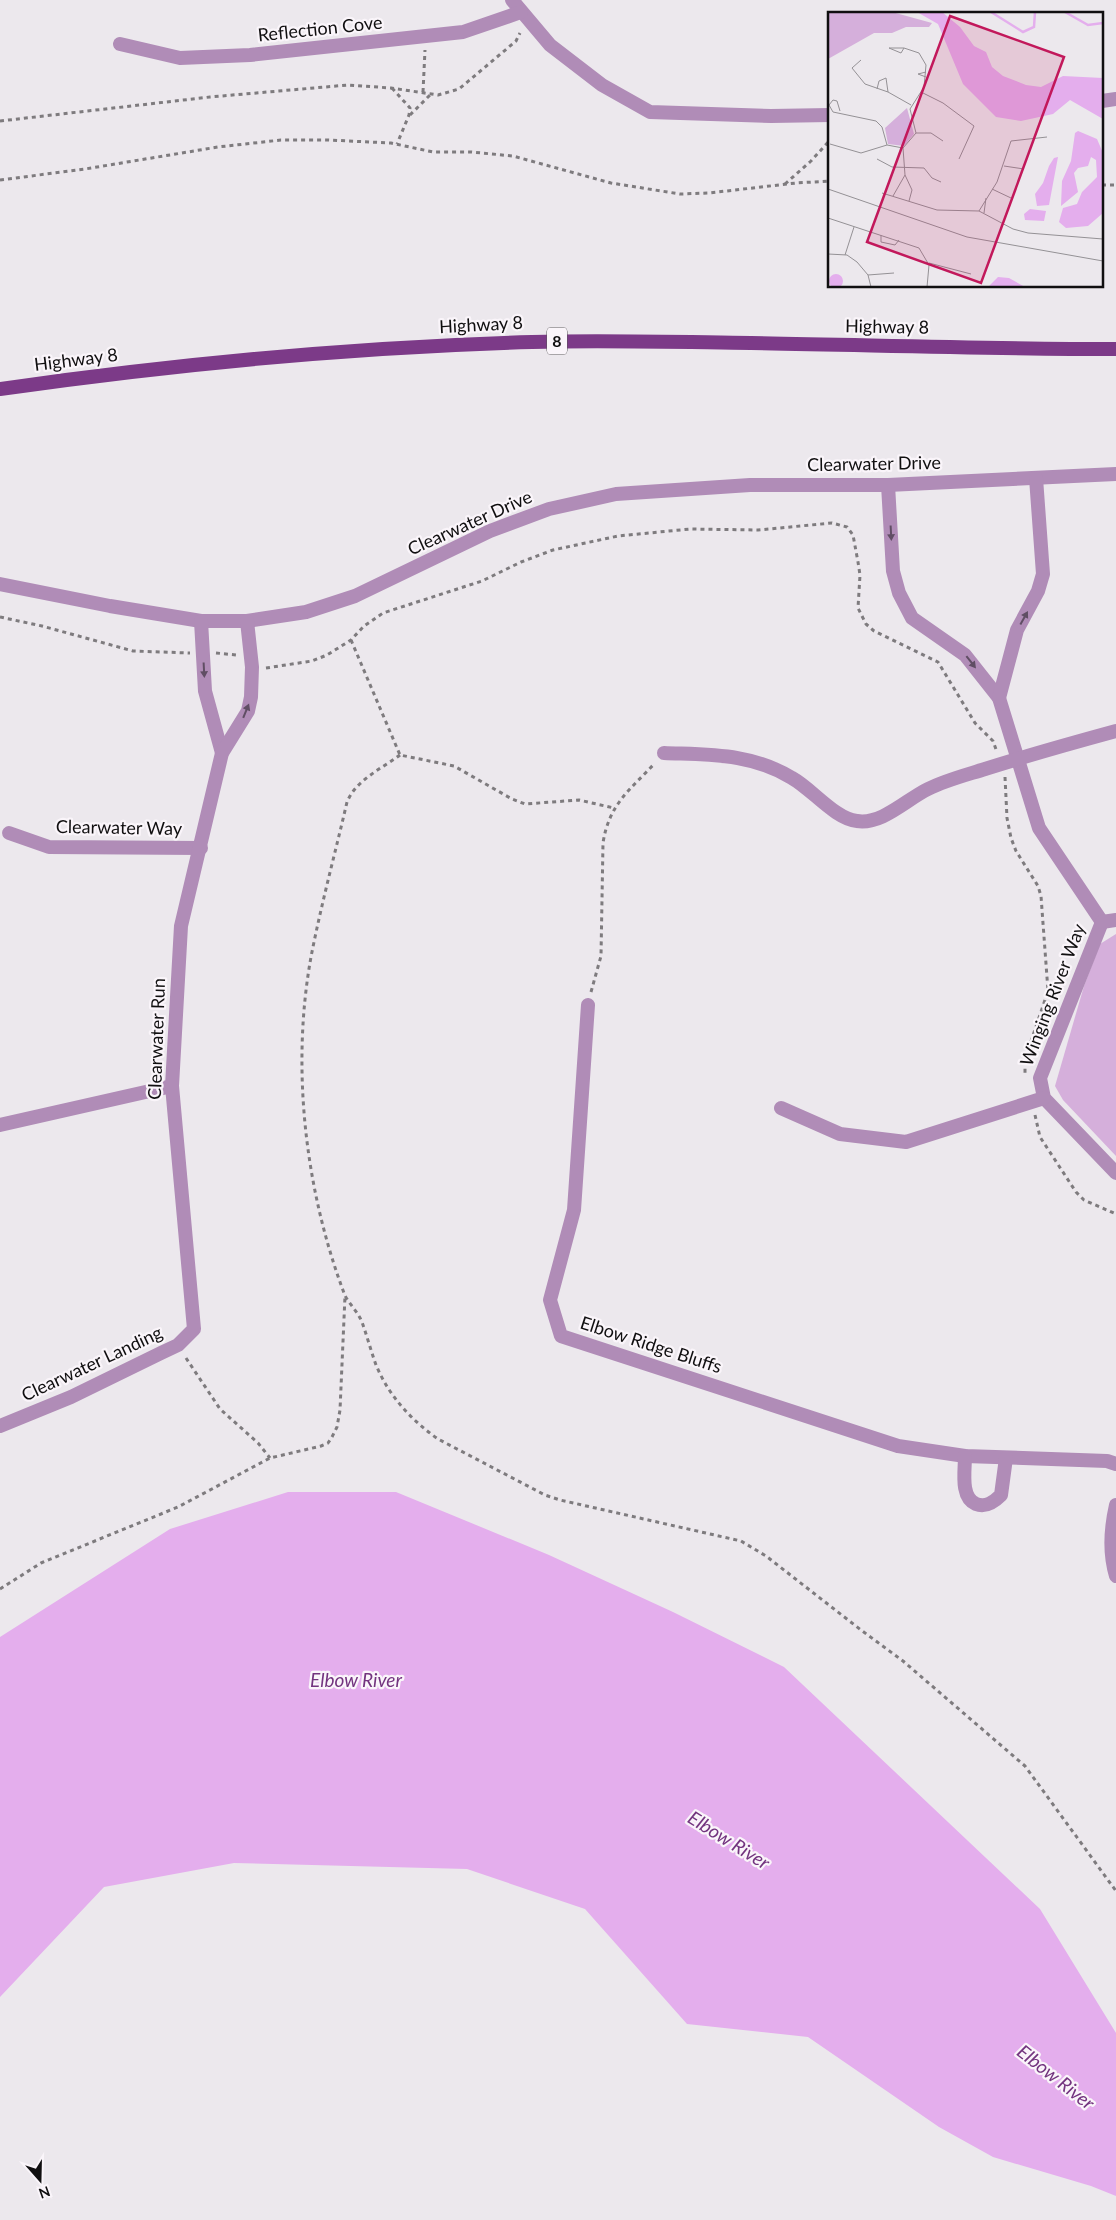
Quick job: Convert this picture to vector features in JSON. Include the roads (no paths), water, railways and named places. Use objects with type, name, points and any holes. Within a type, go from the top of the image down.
[{"type":"main road","name":"Highway 8","points":[[0,389],[68,379],[272,357],[374,349],[532,342],[650,341],[1116,349]]},
{"type":"street","points":[[512,0],[550,45],[602,85],[650,112],[771,116],[828,115]]},
{"type":"street","name":"Reflection Cove","points":[[120,44],[180,58],[250,55],[463,32],[523,15]]},
{"type":"street","name":"Clearwater Drive","points":[[0,584],[110,606],[201,621],[247,621],[306,612],[355,596],[490,531],[549,509],[606,496],[750,485],[888,484],[1116,474]]},
{"type":"street","points":[[999,698],[1017,630],[1038,591],[1043,574],[1036,478]]},
{"type":"street","points":[[888,484],[892,571],[903,601],[912,618],[965,654],[999,698],[1039,828],[1102,922],[1116,920]]},
{"type":"street","name":"Clearwater Run","points":[[201,621],[205,691],[222,753]]},
{"type":"street","name":"Clearwater Run","points":[[194,1329],[172,1086],[181,926],[222,753],[248,711],[251,697],[252,667],[247,621]]},
{"type":"street","points":[[664,753],[736,756],[756,761],[792,777],[843,817],[860,822],[886,814],[929,788],[1001,764],[1116,731]]},
{"type":"street","name":"Clearwater Way","points":[[9,833],[48,847],[201,848]]},
{"type":"street","name":"Winging River Way","points":[[1039,1099],[1040,1078],[1102,922]]},
{"type":"street","name":"Elbow Ridge Bluffs","points":[[588,1005],[574,1210],[550,1300],[561,1336],[898,1446],[965,1456],[1107,1460],[1116,1464]]},
{"type":"street","points":[[0,1125],[172,1086]]},
{"type":"street","points":[[781,1108],[840,1134],[906,1142],[1039,1099],[1116,1173]]},
{"type":"street","name":"Clearwater Landing","points":[[0,1426],[71,1397],[178,1345],[194,1329]]},
{"type":"street","points":[[965,1456],[966,1494],[969,1500],[978,1505],[986,1505],[1002,1495],[1006,1458]]},
{"type":"street","points":[[1116,1505],[1112,1523],[1113,1564],[1116,1576]]},
{"type":"water","name":"Elbow River","points":[[288,1492],[396,1492],[549,1555],[673,1612],[784,1667],[1040,1909],[1116,2033],[1116,2196],[1091,2186],[993,2157],[939,2127],[808,2037],[687,2024],[585,1909],[467,1869],[234,1863],[104,1887],[0,1997],[0,1637],[170,1529]]}]
